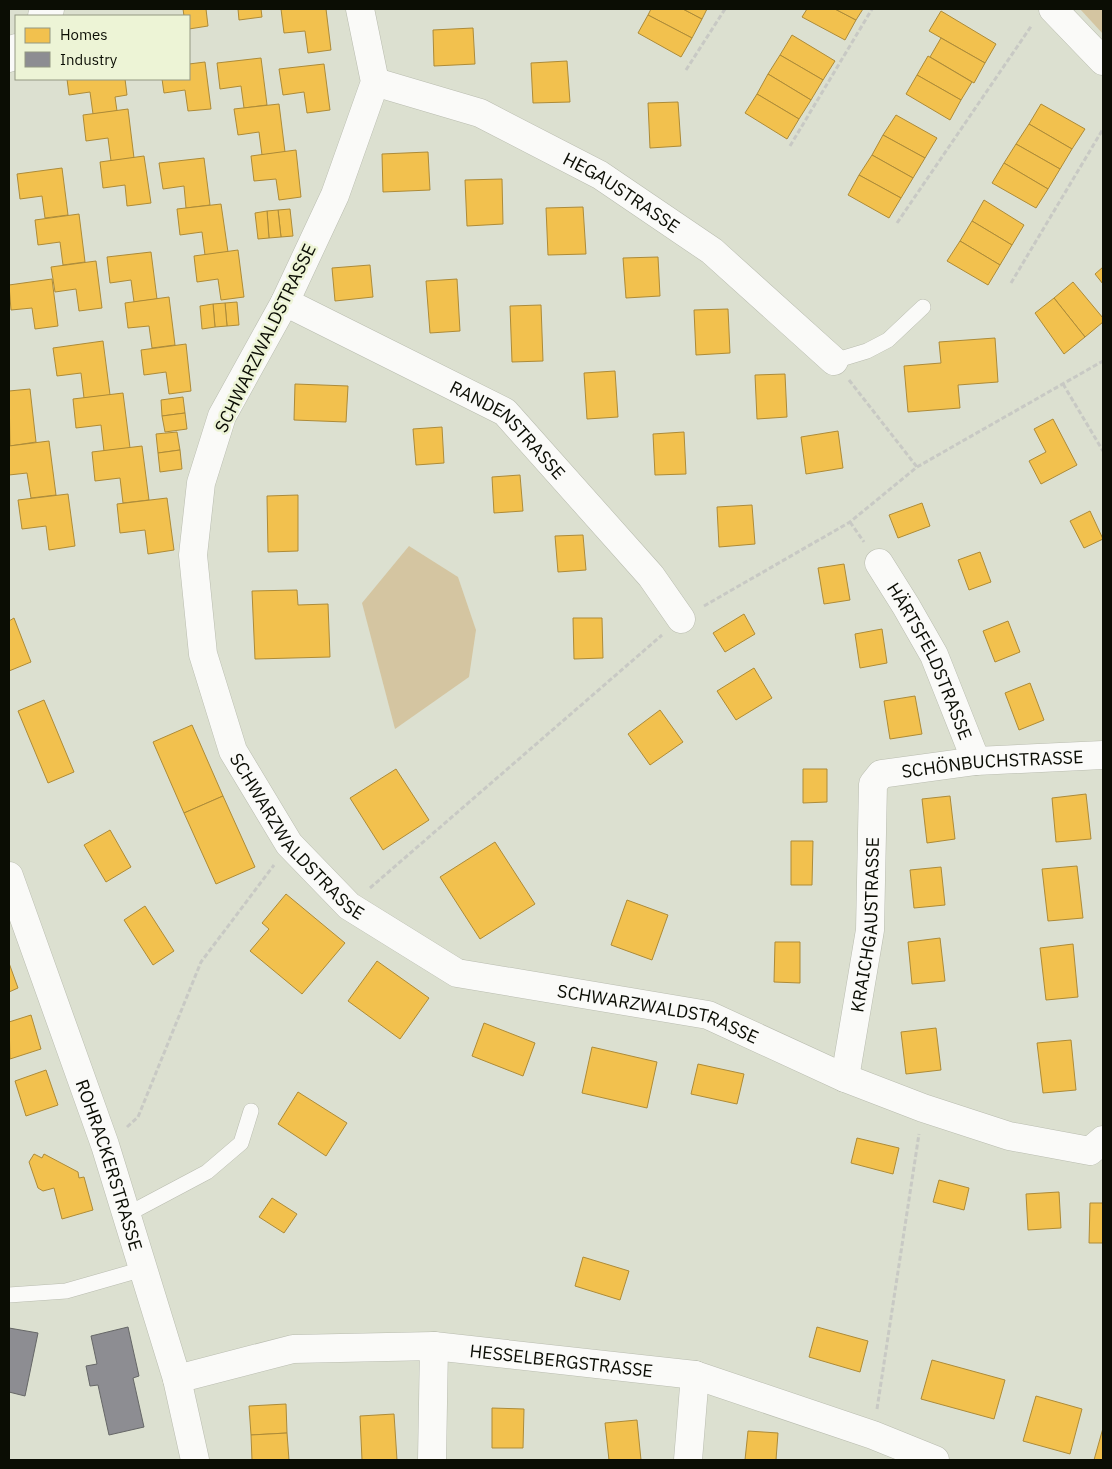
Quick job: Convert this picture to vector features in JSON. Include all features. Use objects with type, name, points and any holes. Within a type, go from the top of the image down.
[{"type":"street","points":[[360,9],[375,82]]},
{"type":"street","points":[[1045,13],[1103,61]]},
{"type":"street","name":"SCHWARZWALDSTRASSE","points":[[375,82],[335,195],[285,302],[222,416],[201,482],[194,555],[203,654],[233,752],[289,844],[349,906],[457,973],[708,1015],[845,1078],[922,1108],[1009,1136],[1090,1151],[1103,1140]]},
{"type":"street","name":"HEGAUSTRASSE","points":[[375,82],[480,113],[600,175],[712,251],[834,361]]},
{"type":"street","name":"RANDENSTRASSE","points":[[285,302],[505,412],[651,576],[681,619]]},
{"type":"street","name":"HÄRTSFELDSTRASSE","points":[[879,563],[934,655],[976,761]]},
{"type":"street","name":"SCHÖNBUCHSTRASSE","points":[[881,774],[976,761],[1103,755]]},
{"type":"street","name":"KRAICHGAUSTRASSE","points":[[845,1078],[870,930],[873,784],[881,774]]},
{"type":"street","name":"ROHRACKERSTRASSE","points":[[9,876],[105,1145],[177,1378],[195,1460]]},
{"type":"street","points":[[432,1460],[434,1346]]},
{"type":"street","name":"HESSELBERGSTRASSE","points":[[177,1378],[293,1349],[434,1346],[696,1375],[873,1435],[935,1460]]},
{"type":"street","points":[[688,1460],[696,1375]]},
{"type":"lane","points":[[834,361],[867,351],[888,340],[923,307]]},
{"type":"lane","points":[[126,1214],[208,1172],[240,1143],[251,1111]]},
{"type":"lane","points":[[9,1295],[66,1291],[143,1269]]},
{"type":"path","points":[[686,70],[725,9]]},
{"type":"path","points":[[790,146],[872,9]]},
{"type":"path","points":[[897,223],[1045,13]]},
{"type":"path","points":[[1011,283],[1103,129]]},
{"type":"path","points":[[834,361],[916,466]]},
{"type":"path","points":[[349,906],[681,619],[850,522],[916,466],[1103,361]]},
{"type":"path","points":[[1062,384],[1103,450]]},
{"type":"path","points":[[105,1145],[138,1117],[201,962],[289,844]]},
{"type":"path","points":[[873,1435],[922,1108]]},
{"type":"shaded area","points":[[1080,9],[1103,9],[1103,34]]},
{"type":"shaded area","points":[[409,546],[458,577],[476,630],[469,677],[395,729],[362,603]]},
{"type":"building: Homes","points":[[183,9],[206,9],[208,26],[190,29],[190,15],[184,15]]},
{"type":"building: Homes","points":[[238,9],[261,9],[262,17],[239,20]]},
{"type":"building: Homes","points":[[281,9],[326,9],[331,50],[308,53],[305,31],[284,33]]},
{"type":"building: Homes","points":[[651,9],[683,9],[702,19],[692,38],[648,15]]},
{"type":"building: Homes","points":[[683,9],[707,9],[702,19]]},
{"type":"building: Homes","points":[[807,9],[835,9],[856,20],[845,40],[802,17]]},
{"type":"building: Homes","points":[[835,9],[863,9],[856,20]]},
{"type":"building: Homes","points":[[941,11],[996,44],[985,63],[929,31]]},
{"type":"building: Homes","points":[[648,15],[692,38],[681,57],[638,33]]},
{"type":"building: Homes","points":[[473,28],[475,64],[434,66],[433,30]]},
{"type":"building: Homes","points":[[792,35],[835,61],[823,80],[780,55]]},
{"type":"building: Homes","points":[[941,38],[985,63],[974,83],[930,57]]},
{"type":"building: Homes","points":[[780,55],[823,80],[811,100],[768,74]]},
{"type":"building: Homes","points":[[928,56],[972,82],[961,100],[917,75]]},
{"type":"building: Homes","points":[[261,58],[267,105],[244,108],[241,86],[220,89],[217,63]]},
{"type":"building: Homes","points":[[567,61],[570,102],[533,103],[531,63]]},
{"type":"building: Homes","points":[[205,62],[211,109],[188,111],[185,90],[164,93],[162,80],[190,80],[190,64]]},
{"type":"building: Homes","points":[[324,64],[330,110],[307,113],[304,92],[283,95],[279,69]]},
{"type":"building: Homes","points":[[768,74],[811,100],[799,119],[757,94]]},
{"type":"building: Homes","points":[[917,75],[961,100],[950,120],[906,94]]},
{"type":"building: Homes","points":[[67,80],[125,80],[127,95],[115,97],[117,111],[93,114],[90,92],[69,95]]},
{"type":"building: Homes","points":[[757,94],[799,119],[787,139],[745,113]]},
{"type":"building: Homes","points":[[678,102],[681,146],[650,148],[648,103]]},
{"type":"building: Homes","points":[[279,104],[285,152],[262,155],[259,132],[238,135],[234,109]]},
{"type":"building: Homes","points":[[1041,104],[1085,129],[1072,149],[1029,124]]},
{"type":"building: Homes","points":[[128,109],[134,158],[111,161],[108,138],[86,141],[83,115]]},
{"type":"building: Homes","points":[[896,115],[937,138],[925,158],[883,135]]},
{"type":"building: Homes","points":[[1029,124],[1072,149],[1060,169],[1016,144]]},
{"type":"building: Homes","points":[[883,135],[925,158],[913,178],[872,155]]},
{"type":"building: Homes","points":[[1016,144],[1060,169],[1048,189],[1004,163]]},
{"type":"building: Homes","points":[[296,150],[301,197],[279,200],[276,179],[254,181],[251,156]]},
{"type":"building: Homes","points":[[428,152],[430,190],[383,192],[382,154]]},
{"type":"building: Homes","points":[[872,155],[913,178],[901,198],[859,175]]},
{"type":"building: Homes","points":[[144,156],[151,203],[127,206],[125,185],[103,188],[100,162]]},
{"type":"building: Homes","points":[[204,158],[210,205],[186,208],[184,186],[163,189],[159,163]]},
{"type":"building: Homes","points":[[1004,163],[1048,189],[1036,208],[992,183]]},
{"type":"building: Homes","points":[[62,168],[68,215],[45,218],[42,196],[20,199],[17,174]]},
{"type":"building: Homes","points":[[859,175],[901,198],[889,218],[848,195]]},
{"type":"building: Homes","points":[[502,179],[503,224],[467,226],[465,180]]},
{"type":"building: Homes","points":[[984,200],[1024,225],[1012,245],[972,221]]},
{"type":"building: Homes","points":[[221,204],[228,252],[205,255],[202,232],[180,235],[177,209]]},
{"type":"building: Homes","points":[[583,207],[586,254],[548,255],[546,208]]},
{"type":"building: Homes","points":[[290,209],[293,236],[281,237],[278,210]]},
{"type":"building: Homes","points":[[278,210],[281,237],[269,238],[267,211]]},
{"type":"building: Homes","points":[[267,211],[269,238],[258,239],[255,213]]},
{"type":"building: Homes","points":[[79,214],[85,262],[63,265],[60,242],[38,245],[35,220]]},
{"type":"building: Homes","points":[[972,221],[1012,245],[1000,265],[960,241]]},
{"type":"building: Homes","points":[[960,241],[1000,265],[988,285],[947,261]]},
{"type":"building: Homes","points":[[238,250],[244,297],[221,300],[218,279],[197,282],[194,256]]},
{"type":"building: Homes","points":[[151,252],[157,299],[134,302],[131,280],[110,283],[107,257]]},
{"type":"building: Homes","points":[[658,257],[660,296],[626,298],[623,258]]},
{"type":"building: Homes","points":[[96,261],[102,308],[79,311],[76,289],[55,292],[51,267]]},
{"type":"building: Homes","points":[[370,265],[373,297],[335,301],[332,268]]},
{"type":"building: Homes","points":[[1103,267],[1103,284],[1095,274]]},
{"type":"building: Homes","points":[[52,279],[58,326],[35,329],[32,308],[11,310],[9,285]]},
{"type":"building: Homes","points":[[457,279],[460,331],[430,333],[426,281]]},
{"type":"building: Homes","points":[[1073,282],[1103,318],[1103,322],[1085,337],[1054,298]]},
{"type":"building: Homes","points":[[169,297],[175,345],[152,348],[149,326],[128,328],[125,303]]},
{"type":"building: Homes","points":[[1054,298],[1085,337],[1064,354],[1035,313]]},
{"type":"building: Homes","points":[[237,302],[239,325],[227,326],[225,303]]},
{"type":"building: Homes","points":[[225,303],[227,326],[215,327],[213,304]]},
{"type":"building: Homes","points":[[213,304],[215,327],[202,329],[200,306]]},
{"type":"building: Homes","points":[[541,305],[543,361],[512,362],[510,306]]},
{"type":"building: Homes","points":[[728,309],[730,353],[696,355],[694,310]]},
{"type":"building: Homes","points":[[995,338],[998,382],[958,385],[960,408],[908,412],[904,366],[941,363],[939,342]]},
{"type":"building: Homes","points":[[103,341],[110,395],[84,398],[81,373],[57,376],[53,348]]},
{"type":"building: Homes","points":[[186,344],[191,391],[169,394],[166,372],[144,375],[141,350]]},
{"type":"building: Homes","points":[[615,371],[618,417],[587,419],[584,373]]},
{"type":"building: Homes","points":[[785,374],[787,417],[757,419],[755,375]]},
{"type":"building: Homes","points":[[295,384],[348,386],[346,422],[294,420]]},
{"type":"building: Homes","points":[[30,389],[36,442],[10,446],[9,391]]},
{"type":"building: Homes","points":[[123,393],[130,448],[104,451],[101,425],[76,428],[73,399]]},
{"type":"building: Homes","points":[[183,397],[185,413],[162,416],[161,400]]},
{"type":"building: Homes","points":[[185,413],[187,429],[165,432],[162,416]]},
{"type":"building: Homes","points":[[1053,419],[1077,465],[1041,484],[1029,461],[1046,452],[1034,429]]},
{"type":"building: Homes","points":[[442,427],[444,463],[416,465],[413,429]]},
{"type":"building: Homes","points":[[838,431],[843,468],[806,474],[801,437]]},
{"type":"building: Homes","points":[[177,432],[180,450],[158,453],[156,434]]},
{"type":"building: Homes","points":[[684,432],[686,474],[655,475],[653,434]]},
{"type":"building: Homes","points":[[49,441],[56,495],[31,498],[27,473],[9,475],[9,446]]},
{"type":"building: Homes","points":[[142,446],[149,500],[123,503],[120,478],[95,481],[92,452]]},
{"type":"building: Homes","points":[[180,450],[182,469],[160,472],[158,453]]},
{"type":"building: Homes","points":[[520,475],[523,511],[494,513],[492,477]]},
{"type":"building: Homes","points":[[68,494],[75,546],[49,550],[46,526],[22,529],[18,500]]},
{"type":"building: Homes","points":[[298,495],[298,551],[268,552],[267,496]]},
{"type":"building: Homes","points":[[167,498],[174,550],[148,554],[145,530],[120,533],[117,504]]},
{"type":"building: Homes","points":[[922,503],[930,526],[898,538],[889,515]]},
{"type":"building: Homes","points":[[752,505],[755,544],[719,547],[717,507]]},
{"type":"building: Homes","points":[[1090,511],[1103,539],[1084,548],[1070,521]]},
{"type":"building: Homes","points":[[583,535],[586,570],[558,572],[555,536]]},
{"type":"building: Homes","points":[[980,552],[991,582],[969,590],[958,560]]},
{"type":"building: Homes","points":[[844,564],[850,600],[824,604],[818,568]]},
{"type":"building: Homes","points":[[297,590],[298,605],[328,604],[330,657],[255,659],[252,591]]},
{"type":"building: Homes","points":[[744,614],[755,634],[725,652],[713,633]]},
{"type":"building: Homes","points":[[14,618],[31,662],[9,671],[9,621]]},
{"type":"building: Homes","points":[[573,618],[602,618],[603,658],[574,659]]},
{"type":"building: Homes","points":[[1008,621],[1020,652],[995,662],[983,631]]},
{"type":"building: Homes","points":[[882,629],[887,663],[860,668],[855,634]]},
{"type":"building: Homes","points":[[754,668],[772,698],[736,720],[717,691]]},
{"type":"building: Homes","points":[[1030,683],[1044,720],[1019,730],[1005,693]]},
{"type":"building: Homes","points":[[915,696],[922,734],[890,739],[884,701]]},
{"type":"building: Homes","points":[[44,700],[74,772],[48,783],[18,711]]},
{"type":"building: Homes","points":[[660,710],[683,742],[650,765],[628,734]]},
{"type":"building: Homes","points":[[192,725],[223,796],[184,813],[153,742]]},
{"type":"building: Homes","points":[[396,769],[429,820],[383,850],[350,798]]},
{"type":"building: Homes","points":[[803,769],[827,769],[827,802],[803,803]]},
{"type":"building: Homes","points":[[1086,794],[1091,839],[1056,842],[1052,798]]},
{"type":"building: Homes","points":[[223,796],[255,867],[216,884],[184,813]]},
{"type":"building: Homes","points":[[950,796],[955,839],[927,843],[922,799]]},
{"type":"building: Homes","points":[[110,830],[131,867],[106,882],[84,845]]},
{"type":"building: Homes","points":[[791,841],[813,841],[812,885],[791,885]]},
{"type":"building: Homes","points":[[495,842],[535,904],[480,939],[440,877]]},
{"type":"building: Homes","points":[[1077,866],[1083,918],[1048,921],[1042,869]]},
{"type":"building: Homes","points":[[941,867],[945,905],[914,908],[910,870]]},
{"type":"building: Homes","points":[[286,894],[345,943],[302,994],[250,951],[269,929],[262,923]]},
{"type":"building: Homes","points":[[627,900],[668,915],[652,960],[611,945]]},
{"type":"building: Homes","points":[[145,906],[174,951],[153,965],[124,920]]},
{"type":"building: Homes","points":[[940,938],[945,981],[912,984],[908,942]]},
{"type":"building: Homes","points":[[775,942],[800,942],[800,983],[774,982]]},
{"type":"building: Homes","points":[[1073,944],[1078,997],[1046,1000],[1040,948]]},
{"type":"building: Homes","points":[[377,961],[429,998],[400,1039],[348,1001]]},
{"type":"building: Homes","points":[[9,963],[18,988],[9,992]]},
{"type":"building: Homes","points":[[31,1015],[41,1049],[10,1059],[9,1022]]},
{"type":"building: Homes","points":[[484,1023],[535,1043],[523,1076],[472,1056]]},
{"type":"building: Homes","points":[[936,1028],[941,1070],[906,1074],[901,1032]]},
{"type":"building: Homes","points":[[1071,1040],[1076,1090],[1043,1093],[1037,1043]]},
{"type":"building: Homes","points":[[592,1047],[657,1062],[647,1108],[582,1093]]},
{"type":"building: Homes","points":[[698,1064],[744,1074],[737,1104],[691,1094]]},
{"type":"building: Homes","points":[[46,1070],[58,1105],[26,1116],[15,1081]]},
{"type":"building: Homes","points":[[298,1092],[347,1123],[326,1156],[278,1124]]},
{"type":"building: Homes","points":[[857,1138],[899,1148],[893,1174],[851,1163]]},
{"type":"building: Homes","points":[[34,1154],[42,1158],[44,1154],[78,1172],[79,1178],[84,1177],[93,1210],[62,1219],[54,1188],[43,1191],[38,1188],[29,1162]]},
{"type":"building: Homes","points":[[939,1180],[969,1188],[964,1210],[933,1202]]},
{"type":"building: Homes","points":[[1059,1192],[1061,1228],[1028,1230],[1026,1194]]},
{"type":"building: Homes","points":[[272,1198],[297,1214],[284,1233],[259,1217]]},
{"type":"building: Homes","points":[[1090,1203],[1103,1203],[1103,1243],[1089,1243]]},
{"type":"building: Homes","points":[[583,1257],[629,1271],[620,1300],[575,1286]]},
{"type":"building: Homes","points":[[817,1327],[868,1341],[860,1372],[809,1357]]},
{"type":"building: Homes","points":[[932,1360],[1005,1380],[994,1419],[921,1399]]},
{"type":"building: Homes","points":[[1036,1396],[1082,1409],[1070,1454],[1023,1441]]},
{"type":"building: Homes","points":[[286,1404],[287,1433],[251,1435],[249,1406]]},
{"type":"building: Homes","points":[[492,1408],[524,1409],[523,1448],[492,1448]]},
{"type":"building: Homes","points":[[394,1414],[397,1460],[362,1460],[360,1416]]},
{"type":"building: Homes","points":[[637,1420],[641,1460],[609,1460],[605,1423]]},
{"type":"building: Homes","points":[[1103,1428],[1103,1460],[1094,1460]]},
{"type":"building: Homes","points":[[748,1431],[778,1433],[776,1460],[745,1460]]},
{"type":"building: Homes","points":[[287,1433],[289,1460],[252,1460],[251,1435]]},
{"type":"building: Industry","points":[[128,1327],[139,1376],[133,1378],[144,1427],[109,1435],[98,1385],[90,1386],[86,1366],[97,1364],[91,1336]]},
{"type":"building: Industry","points":[[9,1328],[38,1333],[25,1396],[9,1392]]}]
